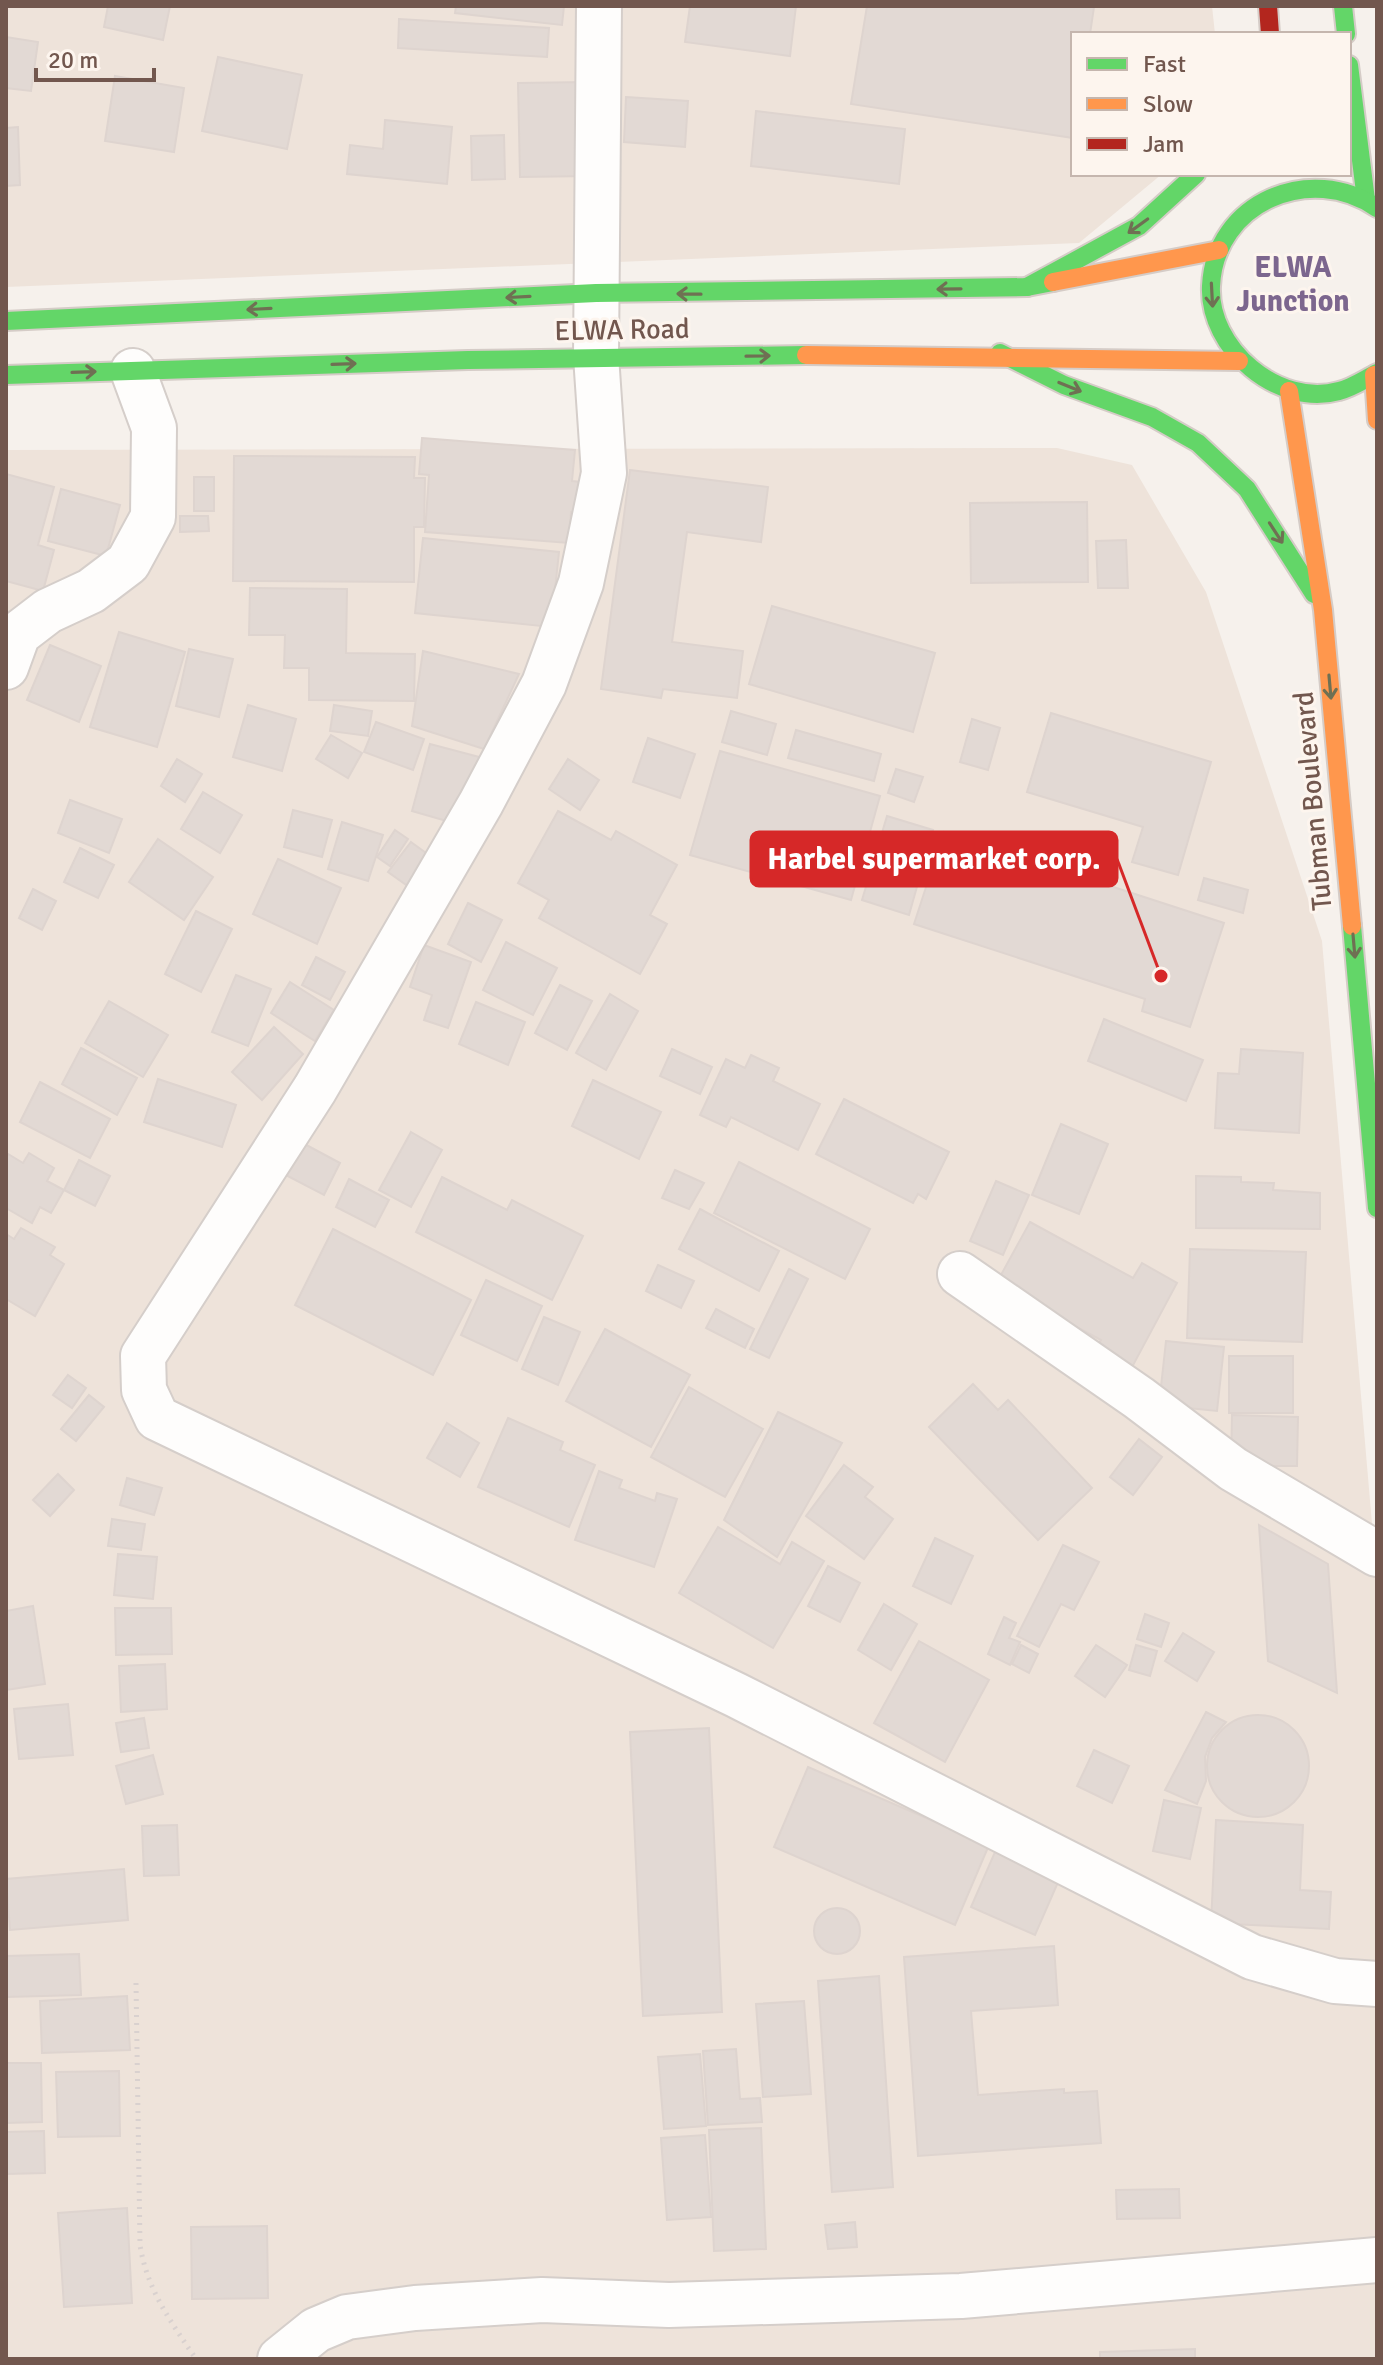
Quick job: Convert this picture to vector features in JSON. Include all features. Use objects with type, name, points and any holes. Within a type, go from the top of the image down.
[{"type":"main road","points":[[1268,6],[1270,32]]},
{"type":"main road","points":[[1343,6],[1346,32]]},
{"type":"main road","points":[[1351,77],[1372,204]]},
{"type":"main road","points":[[1027,287],[1116,242],[1167,204],[1194,176]]},
{"type":"main road","points":[[1372,204],[1340,189],[1281,183],[1234,224],[1219,250],[1212,279],[1213,309],[1222,337],[1239,361],[1262,380],[1289,391],[1319,394],[1348,389],[1376,374],[1377,420]]},
{"type":"main road","name":"ELWA Road","points":[[6,321],[596,293],[1027,287],[1219,250]]},
{"type":"main road","name":"ELWA Road","points":[[6,375],[596,356],[1000,353],[1239,361]]},
{"type":"main road","points":[[1000,353],[1064,385],[1152,417],[1198,443],[1247,489],[1323,610]]},
{"type":"main road","name":"Tubman Boulevard","points":[[1289,391],[1323,610],[1377,1208]]},
{"type":"street","points":[[599,6],[596,356],[604,473],[581,583],[544,684],[481,803],[315,1089],[143,1356],[144,1390],[157,1418],[736,1695],[1252,1957],[1335,1981],[1377,1984]]},
{"type":"street","points":[[8,680],[18,634],[48,611],[91,591],[128,563],[153,517],[154,428],[133,371]]},
{"type":"street","points":[[960,1274],[1139,1398],[1233,1469],[1377,1554]]},
{"type":"street","points":[[274,2356],[316,2330],[347,2317],[415,2308],[542,2300],[669,2305],[961,2296],[1377,2260]]},
{"type":"path","points":[[136,1983],[142,2259],[157,2301],[196,2359]]},
{"type":"shaded area","points":[[6,6],[1212,6],[1215,32],[1071,32],[1071,176],[1160,176],[1079,243],[6,287]]},
{"type":"shaded area","points":[[1057,448],[1132,465],[1206,592],[1322,941],[1377,1582],[1377,2359],[6,2359],[6,450]]},
{"type":"building","points":[[108,6],[170,6],[163,40],[104,27]]},
{"type":"building","points":[[456,6],[564,6],[562,25],[455,13]]},
{"type":"building","points":[[690,6],[796,6],[790,56],[685,42]]},
{"type":"building","points":[[867,6],[1094,7],[1090,32],[1071,32],[1071,138],[851,104]]},
{"type":"building","points":[[399,19],[549,28],[547,57],[398,48]]},
{"type":"building","points":[[6,37],[38,42],[31,91],[6,88]]},
{"type":"building","points":[[218,57],[302,75],[287,149],[202,131]]},
{"type":"building","points":[[115,76],[184,88],[174,152],[105,141]]},
{"type":"building","points":[[587,82],[590,176],[520,177],[518,83]]},
{"type":"building","points":[[626,97],[688,101],[685,147],[624,142]]},
{"type":"building","points":[[756,111],[905,129],[899,184],[751,166]]},
{"type":"building","points":[[385,120],[452,127],[447,184],[347,174],[350,145],[383,149]]},
{"type":"building","points":[[18,127],[20,185],[6,186],[6,128]]},
{"type":"building","points":[[504,135],[505,179],[472,180],[471,136]]},
{"type":"building","points":[[422,438],[575,450],[572,481],[591,483],[590,513],[571,512],[569,543],[425,532],[429,475],[419,474]]},
{"type":"building","points":[[234,456],[415,457],[414,478],[425,478],[424,527],[414,527],[414,582],[233,581]]},
{"type":"building","points":[[630,470],[768,487],[761,542],[687,532],[672,642],[743,651],[737,698],[663,689],[661,698],[601,689]]},
{"type":"building","points":[[6,474],[54,487],[38,545],[54,550],[43,591],[6,581]]},
{"type":"building","points":[[194,477],[214,477],[214,511],[194,511]]},
{"type":"building","points":[[61,489],[120,505],[106,556],[48,541]]},
{"type":"building","points":[[1087,502],[1088,582],[971,583],[970,503]]},
{"type":"building","points":[[180,516],[208,516],[209,531],[180,532]]},
{"type":"building","points":[[423,538],[559,552],[551,627],[415,613]]},
{"type":"building","points":[[1126,540],[1128,588],[1098,588],[1096,541]]},
{"type":"building","points":[[250,588],[347,589],[346,653],[415,654],[414,701],[309,700],[309,668],[284,668],[285,635],[249,635]]},
{"type":"building","points":[[772,606],[935,653],[913,732],[749,684]]},
{"type":"building","points":[[119,632],[185,652],[157,747],[90,727]]},
{"type":"building","points":[[50,645],[101,666],[79,722],[27,700]]},
{"type":"building","points":[[189,649],[233,659],[219,717],[176,706]]},
{"type":"building","points":[[423,651],[519,674],[484,749],[412,726]]},
{"type":"building","points":[[248,705],[296,719],[282,771],[233,757]]},
{"type":"building","points":[[334,705],[372,711],[368,736],[330,731]]},
{"type":"building","points":[[731,711],[776,724],[767,755],[722,742]]},
{"type":"building","points":[[1051,713],[1211,762],[1178,875],[1132,862],[1143,827],[1027,792]]},
{"type":"building","points":[[972,719],[1000,728],[988,770],[960,762]]},
{"type":"building","points":[[376,722],[424,739],[413,770],[364,752]]},
{"type":"building","points":[[796,730],[881,754],[874,781],[788,758]]},
{"type":"building","points":[[331,735],[362,753],[348,778],[316,759]]},
{"type":"building","points":[[648,738],[695,754],[680,798],[633,782]]},
{"type":"building","points":[[430,744],[483,758],[464,826],[412,811]]},
{"type":"building","points":[[720,751],[880,796],[851,900],[690,855]]},
{"type":"building","points":[[177,759],[202,774],[185,802],[161,786]]},
{"type":"building","points":[[568,759],[599,780],[580,810],[549,789]]},
{"type":"building","points":[[896,769],[923,777],[914,802],[888,793]]},
{"type":"building","points":[[203,792],[242,815],[220,853],[181,829]]},
{"type":"building","points":[[70,800],[122,819],[109,853],[58,833]]},
{"type":"building","points":[[293,810],[332,820],[322,857],[284,847]]},
{"type":"building","points":[[558,811],[611,840],[616,831],[677,865],[650,915],[667,924],[640,974],[539,918],[549,900],[518,883]]},
{"type":"building","points":[[887,816],[933,830],[909,915],[862,900]]},
{"type":"building","points":[[342,822],[383,835],[368,881],[328,869]]},
{"type":"building","points":[[395,830],[408,839],[390,866],[377,857]]},
{"type":"building","points":[[944,832],[1224,923],[1190,1027],[1142,1011],[1145,999],[914,924]]},
{"type":"building","points":[[158,839],[213,877],[184,920],[129,882]]},
{"type":"building","points":[[411,842],[441,864],[419,894],[388,872]]},
{"type":"building","points":[[80,848],[114,865],[98,898],[64,882]]},
{"type":"building","points":[[278,859],[341,888],[317,944],[253,914]]},
{"type":"building","points":[[1204,878],[1248,890],[1243,913],[1198,900]]},
{"type":"building","points":[[33,889],[56,901],[42,930],[19,918]]},
{"type":"building","points":[[468,903],[502,920],[481,962],[448,944]]},
{"type":"building","points":[[196,911],[232,929],[201,992],[165,974]]},
{"type":"building","points":[[506,942],[557,968],[533,1015],[483,990]]},
{"type":"building","points":[[424,945],[471,962],[448,1028],[424,1020],[432,995],[410,987]]},
{"type":"building","points":[[316,957],[345,972],[330,1000],[302,985]]},
{"type":"building","points":[[236,975],[271,989],[248,1046],[212,1032]]},
{"type":"building","points":[[290,982],[334,1010],[315,1041],[271,1013]]},
{"type":"building","points":[[560,985],[592,1001],[567,1050],[535,1033]]},
{"type":"building","points":[[610,994],[638,1011],[606,1070],[576,1053]]},
{"type":"building","points":[[109,1001],[168,1035],[143,1077],[85,1043]]},
{"type":"building","points":[[476,1002],[525,1022],[508,1065],[459,1044]]},
{"type":"building","points":[[1104,1019],[1203,1060],[1186,1101],[1088,1061]]},
{"type":"building","points":[[274,1027],[303,1054],[262,1100],[232,1072]]},
{"type":"building","points":[[81,1048],[137,1078],[117,1115],[62,1084]]},
{"type":"building","points":[[672,1049],[712,1067],[700,1094],[660,1076]]},
{"type":"building","points":[[1241,1049],[1303,1053],[1299,1133],[1215,1128],[1218,1073],[1239,1074]]},
{"type":"building","points":[[751,1055],[779,1068],[773,1081],[820,1104],[798,1150],[731,1117],[726,1127],[700,1115],[726,1059],[745,1068]]},
{"type":"building","points":[[158,1079],[236,1105],[222,1147],[144,1122]]},
{"type":"building","points":[[593,1080],[661,1112],[639,1159],[572,1126]]},
{"type":"building","points":[[40,1082],[110,1119],[90,1158],[20,1122]]},
{"type":"building","points":[[844,1099],[949,1152],[926,1199],[918,1194],[913,1203],[816,1154]]},
{"type":"building","points":[[1061,1124],[1108,1144],[1079,1214],[1032,1195]]},
{"type":"building","points":[[411,1132],[442,1150],[411,1207],[379,1190]]},
{"type":"building","points":[[297,1140],[340,1163],[324,1195],[280,1172]]},
{"type":"building","points":[[29,1153],[54,1168],[47,1181],[64,1190],[51,1213],[40,1207],[32,1223],[6,1208],[8,1154],[23,1163]]},
{"type":"building","points":[[79,1160],[110,1176],[95,1206],[64,1190]]},
{"type":"building","points":[[739,1162],[870,1229],[845,1279],[714,1213]]},
{"type":"building","points":[[675,1170],[704,1183],[689,1209],[662,1198]]},
{"type":"building","points":[[1196,1176],[1241,1177],[1241,1182],[1274,1183],[1273,1190],[1320,1193],[1320,1229],[1196,1228]]},
{"type":"building","points":[[442,1177],[507,1210],[512,1200],[583,1236],[552,1300],[416,1232]]},
{"type":"building","points":[[349,1179],[389,1200],[375,1227],[336,1207]]},
{"type":"building","points":[[996,1181],[1029,1195],[1003,1255],[970,1241]]},
{"type":"building","points":[[700,1209],[779,1251],[759,1291],[679,1249]]},
{"type":"building","points":[[1030,1222],[1133,1278],[1142,1263],[1177,1283],[1131,1369],[1095,1350],[1101,1340],[996,1284]]},
{"type":"building","points":[[21,1228],[55,1247],[50,1255],[64,1264],[35,1316],[6,1299],[6,1234],[14,1239]]},
{"type":"building","points":[[333,1229],[471,1300],[433,1375],[295,1305]]},
{"type":"building","points":[[1190,1249],[1306,1252],[1302,1342],[1187,1338]]},
{"type":"building","points":[[658,1265],[694,1281],[681,1308],[646,1291]]},
{"type":"building","points":[[789,1269],[808,1279],[769,1358],[750,1349]]},
{"type":"building","points":[[486,1280],[542,1306],[517,1361],[461,1335]]},
{"type":"building","points":[[716,1309],[754,1329],[745,1348],[706,1328]]},
{"type":"building","points":[[544,1317],[580,1332],[558,1385],[522,1369]]},
{"type":"building","points":[[605,1329],[690,1375],[651,1447],[566,1401]]},
{"type":"building","points":[[1166,1341],[1224,1347],[1217,1411],[1159,1405]]},
{"type":"building","points":[[1229,1356],[1293,1356],[1293,1413],[1229,1413]]},
{"type":"building","points":[[68,1375],[86,1388],[72,1408],[53,1395]]},
{"type":"building","points":[[973,1384],[998,1410],[1008,1400],[1092,1488],[1038,1540],[929,1427]]},
{"type":"building","points":[[689,1387],[763,1429],[725,1497],[651,1457]]},
{"type":"building","points":[[89,1395],[104,1407],[76,1441],[61,1429]]},
{"type":"building","points":[[778,1412],[842,1443],[777,1557],[724,1520]]},
{"type":"building","points":[[1232,1415],[1298,1417],[1297,1466],[1231,1466]]},
{"type":"building","points":[[508,1418],[563,1442],[560,1450],[595,1465],[569,1527],[478,1487]]},
{"type":"building","points":[[447,1423],[479,1443],[460,1477],[427,1458]]},
{"type":"building","points":[[1139,1439],[1162,1457],[1133,1495],[1110,1477]]},
{"type":"building","points":[[844,1465],[873,1487],[865,1497],[893,1519],[864,1559],[806,1516]]},
{"type":"building","points":[[599,1471],[622,1480],[619,1488],[655,1501],[657,1493],[677,1499],[654,1567],[575,1540]]},
{"type":"building","points":[[58,1474],[74,1490],[50,1516],[33,1500]]},
{"type":"building","points":[[127,1478],[162,1488],[154,1515],[120,1505]]},
{"type":"building","points":[[112,1519],[145,1524],[141,1550],[108,1546]]},
{"type":"building","points":[[1259,1525],[1328,1564],[1337,1693],[1268,1661]]},
{"type":"building","points":[[718,1527],[780,1564],[792,1542],[824,1561],[773,1648],[679,1593]]},
{"type":"building","points":[[935,1538],[973,1556],[951,1604],[913,1586]]},
{"type":"building","points":[[1063,1545],[1099,1562],[1074,1610],[1061,1604],[1039,1647],[1017,1636]]},
{"type":"building","points":[[118,1554],[157,1557],[153,1599],[114,1595]]},
{"type":"building","points":[[828,1566],[860,1583],[840,1622],[808,1606]]},
{"type":"building","points":[[884,1604],[917,1624],[891,1670],[858,1650]]},
{"type":"building","points":[[33,1606],[45,1684],[6,1690],[6,1611]]},
{"type":"building","points":[[115,1608],[171,1608],[172,1654],[116,1655]]},
{"type":"building","points":[[1145,1614],[1169,1623],[1161,1647],[1137,1639]]},
{"type":"building","points":[[1004,1617],[1016,1623],[1009,1638],[1020,1642],[1010,1665],[988,1654]]},
{"type":"building","points":[[1183,1633],[1214,1652],[1197,1681],[1165,1661]]},
{"type":"building","points":[[919,1641],[989,1680],[945,1762],[874,1723]]},
{"type":"building","points":[[1021,1645],[1038,1654],[1029,1673],[1012,1664]]},
{"type":"building","points":[[1096,1645],[1127,1665],[1105,1697],[1075,1676]]},
{"type":"building","points":[[1136,1645],[1157,1651],[1150,1676],[1129,1670]]},
{"type":"building","points":[[165,1664],[167,1709],[121,1712],[119,1666]]},
{"type":"building","points":[[68,1704],[73,1755],[19,1759],[14,1709]]},
{"type":"building","points":[[1206,1712],[1226,1722],[1212,1738],[1205,1757],[1206,1781],[1197,1804],[1165,1790]]},
{"type":"building","points":[[1258,1715],[1278,1719],[1294,1730],[1305,1746],[1309,1766],[1305,1786],[1294,1802],[1278,1813],[1258,1817],[1238,1813],[1222,1802],[1211,1786],[1207,1766],[1211,1746],[1222,1730],[1238,1719]]},
{"type":"building","points":[[144,1718],[149,1748],[121,1752],[116,1723]]},
{"type":"building","points":[[709,1728],[722,2012],[643,2016],[630,1732]]},
{"type":"building","points":[[1094,1750],[1129,1766],[1112,1803],[1077,1786]]},
{"type":"building","points":[[153,1755],[163,1794],[126,1804],[116,1766]]},
{"type":"building","points":[[808,1767],[989,1845],[955,1925],[774,1847]]},
{"type":"building","points":[[1164,1800],[1201,1808],[1190,1859],[1153,1851]]},
{"type":"building","points":[[1216,1820],[1303,1825],[1300,1890],[1331,1892],[1329,1929],[1211,1923]]},
{"type":"building","points":[[177,1825],[179,1875],[144,1876],[142,1826]]},
{"type":"building","points":[[995,1852],[1059,1880],[1035,1935],[971,1907]]},
{"type":"building","points":[[124,1869],[128,1920],[10,1930],[6,1879]]},
{"type":"building","points":[[837,1908],[853,1915],[860,1931],[853,1947],[837,1954],[821,1947],[814,1931],[821,1915]]},
{"type":"building","points":[[1054,1946],[1058,2005],[971,2011],[978,2095],[1064,2089],[1064,2093],[1097,2091],[1101,2143],[918,2156],[904,1957]]},
{"type":"building","points":[[79,1954],[81,1995],[6,1997],[6,1956]]},
{"type":"building","points":[[879,1976],[893,2187],[832,2192],[818,1981]]},
{"type":"building","points":[[127,1996],[130,2050],[42,2053],[40,2001]]},
{"type":"building","points":[[804,2001],[811,2094],[763,2097],[756,2004]]},
{"type":"building","points":[[736,2049],[740,2099],[760,2098],[762,2122],[708,2125],[703,2051]]},
{"type":"building","points":[[700,2054],[706,2126],[664,2129],[658,2057]]},
{"type":"building","points":[[6,2063],[41,2063],[42,2122],[6,2123]]},
{"type":"building","points":[[119,2071],[120,2136],[58,2137],[56,2072]]},
{"type":"building","points":[[761,2128],[766,2249],[714,2251],[709,2130]]},
{"type":"building","points":[[44,2131],[45,2173],[6,2174],[6,2132]]},
{"type":"building","points":[[705,2135],[711,2217],[667,2220],[661,2138]]},
{"type":"building","points":[[1179,2189],[1180,2218],[1117,2219],[1116,2190]]},
{"type":"building","points":[[127,2208],[132,2303],[64,2307],[58,2213]]},
{"type":"building","points":[[855,2222],[857,2247],[828,2249],[825,2225]]},
{"type":"building","points":[[267,2226],[268,2298],[192,2299],[191,2227]]},
{"type":"building","points":[[1195,2349],[1195,2359],[1100,2359],[1100,2352]]},
{"type":"traffic: fast","points":[[1343,6],[1346,32]]},
{"type":"traffic: fast","points":[[1351,81],[1366,200]]},
{"type":"traffic: fast","points":[[1027,287],[1139,226],[1194,176]]},
{"type":"traffic: fast","points":[[1377,208],[1351,195],[1324,189],[1297,190],[1271,198],[1248,212],[1229,232],[1217,257],[1211,286],[1213,309],[1221,331],[1234,351],[1271,382],[1316,394],[1344,390],[1377,373]]},
{"type":"traffic: fast","points":[[6,321],[596,293],[1027,287],[1053,282]]},
{"type":"traffic: fast","points":[[1000,353],[1064,385],[1152,417],[1198,443],[1247,489],[1314,594]]},
{"type":"traffic: fast","points":[[6,375],[468,360],[806,355]]},
{"type":"traffic: fast","points":[[1352,926],[1377,1208]]},
{"type":"traffic: slow","points":[[1053,282],[1219,250]]},
{"type":"traffic: slow","points":[[806,355],[1239,361]]},
{"type":"traffic: slow","points":[[1374,375],[1377,420]]},
{"type":"traffic: slow","points":[[1289,391],[1323,610],[1352,926]]},
{"type":"traffic: jam","points":[[1268,6],[1270,32]]},
{"type":"place","name":"Harbel supermarket corp.","points":[[1161,976]]},
{"type":"district","name":"ELWA Junction","points":[[1293,284]]}]
